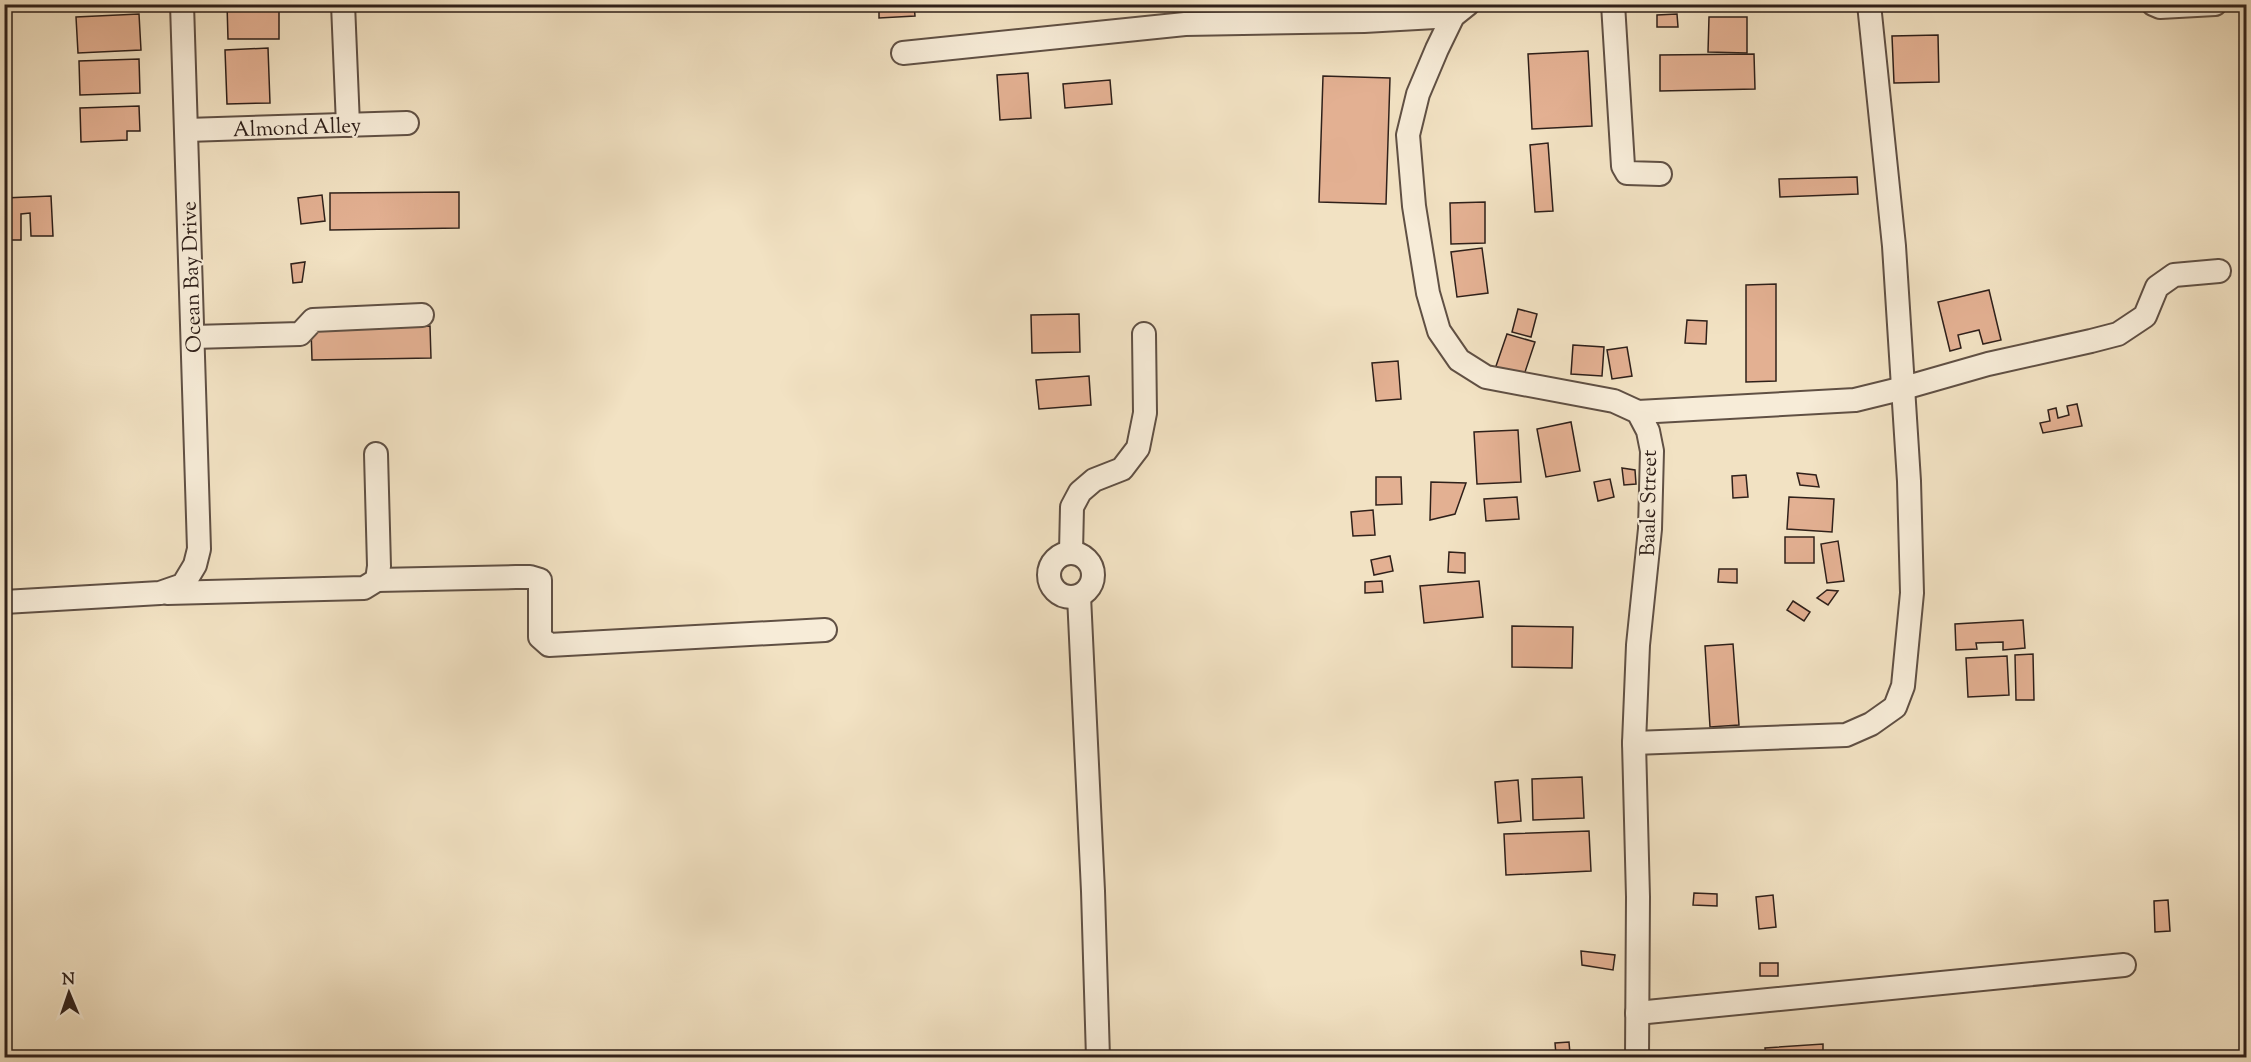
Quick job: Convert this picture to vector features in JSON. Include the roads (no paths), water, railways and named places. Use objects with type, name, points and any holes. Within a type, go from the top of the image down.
[{"type":"street","name":"Ocean Bay Drive","points":[[160,593],[183,585],[195,565],[199,549],[182,4]]},
{"type":"street","points":[[344,4],[348,125]]},
{"type":"street","points":[[1613,4],[1623,166],[1627,173],[1660,174]]},
{"type":"street","points":[[1634,743],[1846,735],[1871,724],[1895,707],[1903,686],[1912,593],[1909,481],[1890,196],[1869,4]]},
{"type":"street","points":[[2153,4],[2160,7],[2215,4]]},
{"type":"street","points":[[1461,10],[1418,94],[1408,135],[1414,206],[1428,293],[1439,331],[1459,360],[1486,377],[1614,400],[1638,412],[1855,400],[1988,364],[2118,334],[2145,316],[2157,287],[2174,275],[2219,271]]},
{"type":"street","points":[[903,53],[1185,24],[1364,21],[1461,10]]},
{"type":"street","name":"Almond Alley","points":[[187,130],[407,123]]},
{"type":"street","points":[[193,337],[300,334],[313,320],[422,315]]},
{"type":"street","points":[[1071,552],[1072,507],[1080,492],[1094,480],[1122,469],[1138,448],[1145,413],[1144,334]]},
{"type":"street","name":"Baale Street","points":[[1637,1058],[1638,897],[1634,743],[1638,645],[1650,529],[1652,451],[1648,431],[1638,412]]},
{"type":"street","points":[[376,454],[379,566],[377,580]]},
{"type":"street","points":[[1071,552],[1086,558],[1094,571],[1091,586],[1079,596],[1063,596],[1051,586],[1049,571],[1056,557],[1071,552]]},
{"type":"street","points":[[4,602],[160,593],[364,588],[377,580],[530,577],[540,580],[540,637],[549,645],[825,630]]},
{"type":"street","points":[[1079,596],[1093,891],[1098,1058]]},
{"type":"street","points":[[1636,1013],[2124,965]]}]
